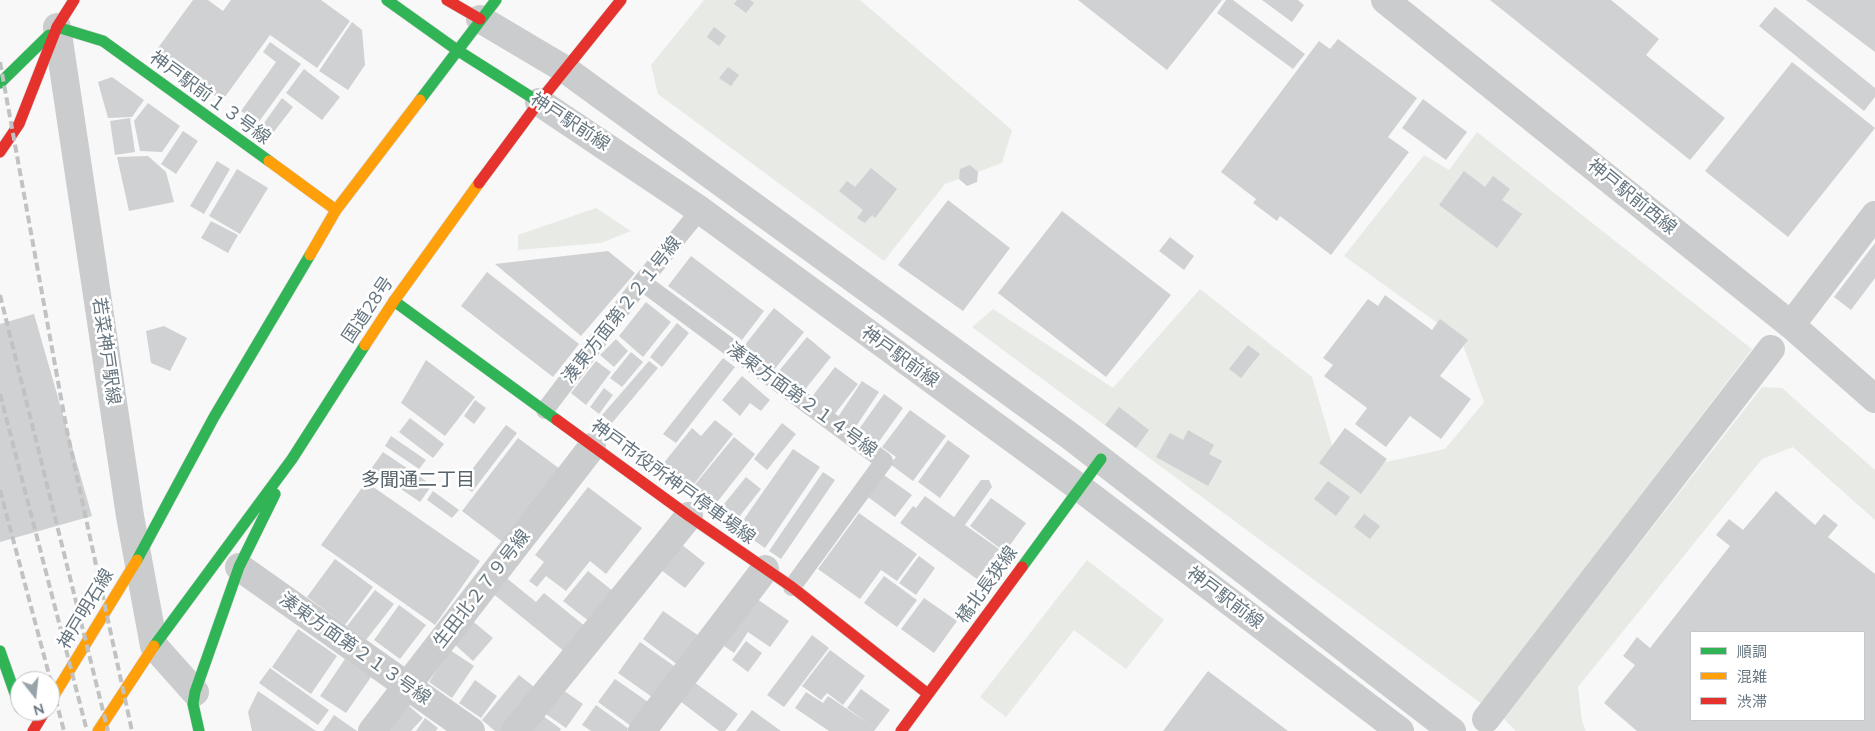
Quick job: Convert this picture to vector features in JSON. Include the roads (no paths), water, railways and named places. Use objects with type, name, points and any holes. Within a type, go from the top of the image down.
[{"type":"main road","name":"神戸駅前線","points":[[387,0],[457,50],[539,102]]},
{"type":"main road","name":"神戸駅前線","points":[[447,0],[488,10]]},
{"type":"main road","name":"国道28号","points":[[154,646],[292,459],[394,301],[452,219],[539,102],[621,0]]},
{"type":"main road","points":[[0,83],[66,10]]},
{"type":"main road","points":[[0,152],[19,124],[66,10]]},
{"type":"main road","name":"神戸駅前１３号線","points":[[66,10],[103,41],[336,210]]},
{"type":"main road","points":[[137,560],[214,417],[336,210],[488,10]]},
{"type":"main road","name":"神戸市役所神戸停車場線","points":[[394,301],[545,410],[592,447],[792,587],[928,694]]},
{"type":"main road","points":[[199,731],[193,704],[194,692],[239,567],[292,459]]},
{"type":"main road","name":"橘北長狭線","points":[[901,731],[1101,459]]},
{"type":"main road","name":"神戸明石線","points":[[60,685],[116,590],[137,560]]},
{"type":"main road","points":[[98,731],[154,646]]},
{"type":"main road","points":[[0,651],[10,679]]},
{"type":"street","name":"神戸駅前西線","points":[[1392,2],[1791,324],[1875,399]]},
{"type":"street","name":"若菜神戸駅線","points":[[66,10],[137,560],[154,646],[194,692]]},
{"type":"street","name":"神戸駅前線","points":[[488,10],[566,70],[1101,459],[1452,731]]},
{"type":"street","name":"神戸駅前線","points":[[539,102],[700,210],[1080,488],[1400,731]]},
{"type":"street","points":[[1791,324],[1875,215]]},
{"type":"street","points":[[1486,719],[1771,349]]},
{"type":"street","name":"生田北２７９号線","points":[[372,731],[592,447]]},
{"type":"street","points":[[515,731],[689,516]]},
{"type":"street","name":"湊東方面第２１３号線","points":[[239,567],[471,731]]},
{"type":"street","points":[[642,731],[765,569]]},
{"type":"lane","name":"湊東方面第２２１号線","points":[[545,410],[642,282],[700,210]]},
{"type":"lane","name":"湊東方面第２１４号線","points":[[642,282],[884,461],[792,587]]},
{"type":"railway","points":[[0,62],[67,431],[132,731]]},
{"type":"railway","points":[[0,295],[108,731]]},
{"type":"railway","points":[[0,394],[87,731]]},
{"type":"railway","points":[[0,490],[64,731]]},
{"type":"district","name":"多聞通二丁目","points":[[418,480]]}]
